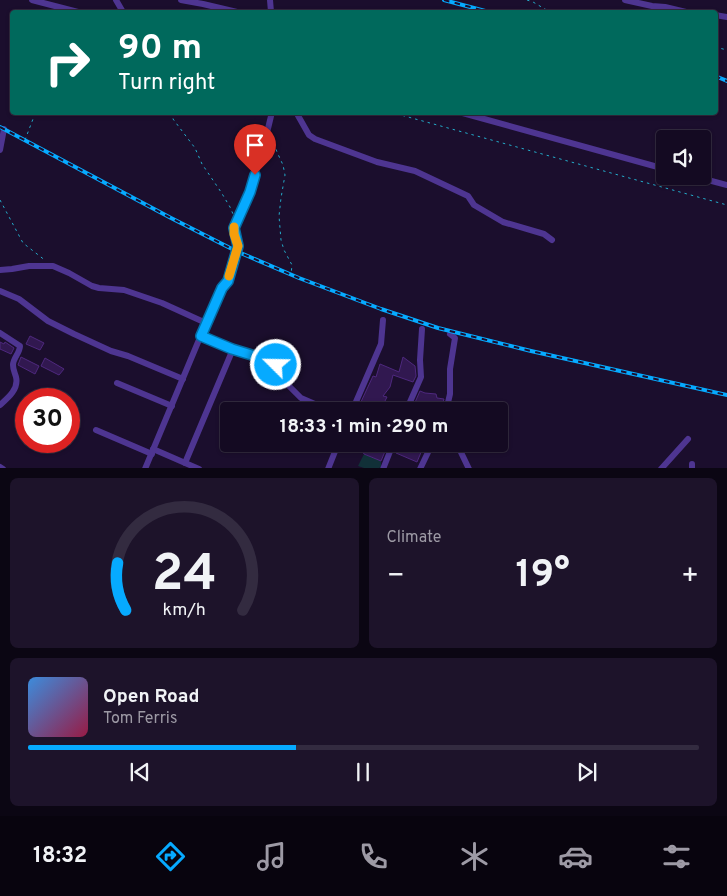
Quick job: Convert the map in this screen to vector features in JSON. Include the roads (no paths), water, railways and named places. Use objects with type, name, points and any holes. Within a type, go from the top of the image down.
[{"type":"street","points":[[32,0],[70,10]]},
{"type":"street","points":[[181,0],[228,10]]},
{"type":"street","points":[[625,0],[678,10]]},
{"type":"street","points":[[145,468],[206,323],[222,288],[228,281],[238,246],[234,228],[250,192],[271,115]]},
{"type":"street","points":[[298,115],[309,135],[316,139],[377,162],[415,171],[468,196],[474,205],[503,222],[544,234],[552,240]]},
{"type":"street","points":[[470,115],[656,167]]},
{"type":"street","points":[[0,150],[4,129]]},
{"type":"street","points":[[711,181],[727,186]]},
{"type":"street","points":[[0,270],[29,266],[60,268],[92,286],[124,290],[162,303],[206,323]]},
{"type":"street","points":[[0,291],[19,299],[48,321],[74,334],[111,351],[128,356],[183,379]]},
{"type":"street","points":[[356,402],[381,344],[383,320]]},
{"type":"street","points":[[410,402],[421,377],[422,329]]},
{"type":"street","points":[[0,333],[20,346],[13,363],[13,371],[16,378],[14,391],[0,405]]},
{"type":"street","points":[[448,402],[450,369],[455,338],[450,334]]},
{"type":"street","points":[[201,336],[232,349],[268,360],[276,365],[288,385],[301,398],[310,402]]},
{"type":"street","points":[[185,463],[232,349]]},
{"type":"street","points":[[117,383],[172,406]]},
{"type":"street","points":[[96,430],[196,468]]},
{"type":"street","points":[[661,468],[688,439]]},
{"type":"street","points":[[328,468],[335,452]]},
{"type":"street","points":[[383,468],[390,452]]},
{"type":"street","points":[[420,468],[428,452]]},
{"type":"street","points":[[461,452],[469,468]]},
{"type":"railway","points":[[444,0],[482,10]]},
{"type":"railway","points":[[718,77],[727,81]]},
{"type":"railway","points":[[0,127],[236,251],[299,278],[381,309],[438,328],[727,395]]}]
